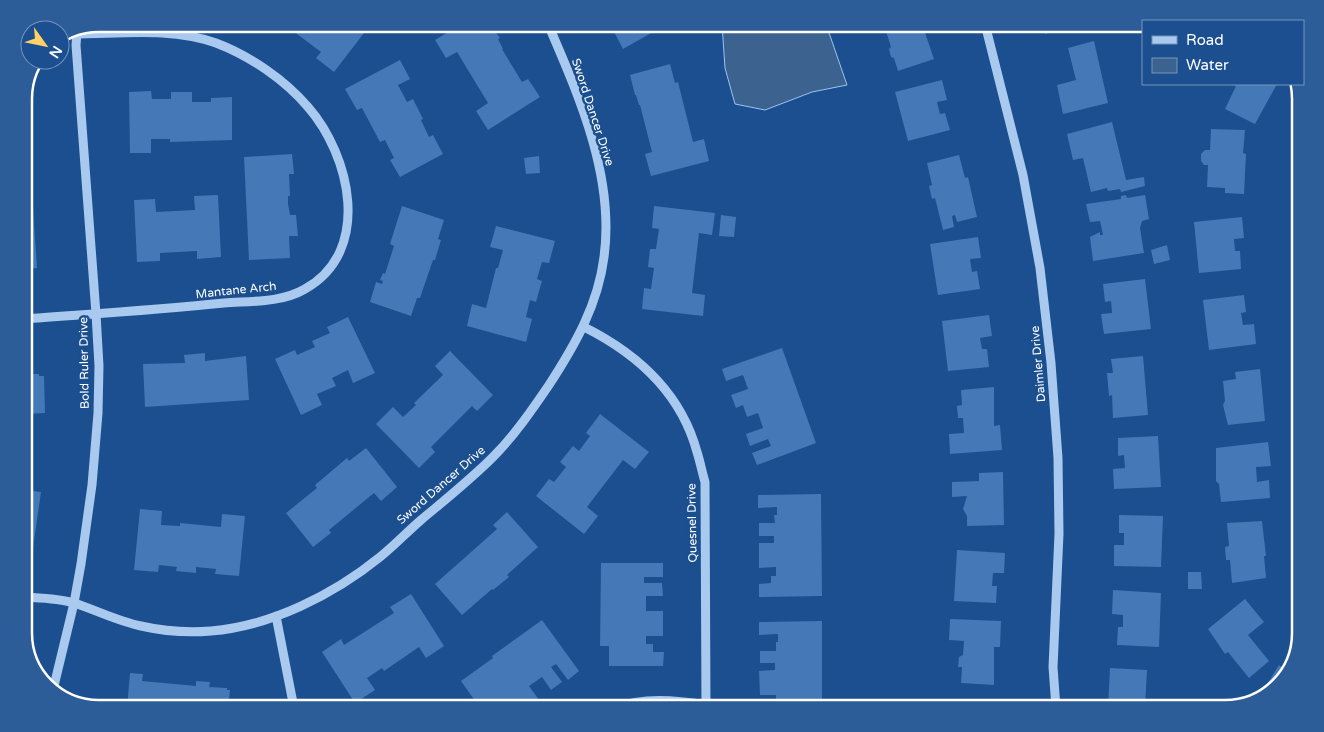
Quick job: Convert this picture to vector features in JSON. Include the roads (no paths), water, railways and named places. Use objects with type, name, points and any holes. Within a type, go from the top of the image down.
[{"type":"street","name":"Mantane Arch","points":[[87,34],[118,33]]},
{"type":"street","name":"Mantane Arch","points":[[33,318],[282,298],[305,289],[325,274],[337,257],[346,234],[347,188],[340,161],[325,130],[308,106],[283,82],[248,58],[216,44],[188,35],[169,33]]},
{"type":"street","name":"Sword Dancer Drive","points":[[33,597],[74,603],[106,616],[140,626],[175,632],[211,631],[246,626],[304,605],[343,583],[380,558],[496,454],[534,407],[569,354],[584,327],[598,291],[604,256],[606,222],[603,188],[593,146],[571,77],[552,33]]},
{"type":"street","name":"Daimler Drive","points":[[987,33],[1023,175],[1040,268],[1052,363],[1058,458],[1059,534],[1053,667],[1055,700]]},
{"type":"street","name":"Bold Ruler Drive","points":[[55,683],[74,603],[92,485],[98,414],[99,366],[96,314],[76,37]]},
{"type":"street","name":"Quesnel Drive","points":[[584,327],[607,338],[633,356],[656,378],[672,399],[684,420],[697,450],[704,482],[706,700]]},
{"type":"street","points":[[276,616],[292,700]]},
{"type":"water","points":[[723,33],[829,33],[847,85],[812,92],[765,110],[735,104],[725,68]]}]
